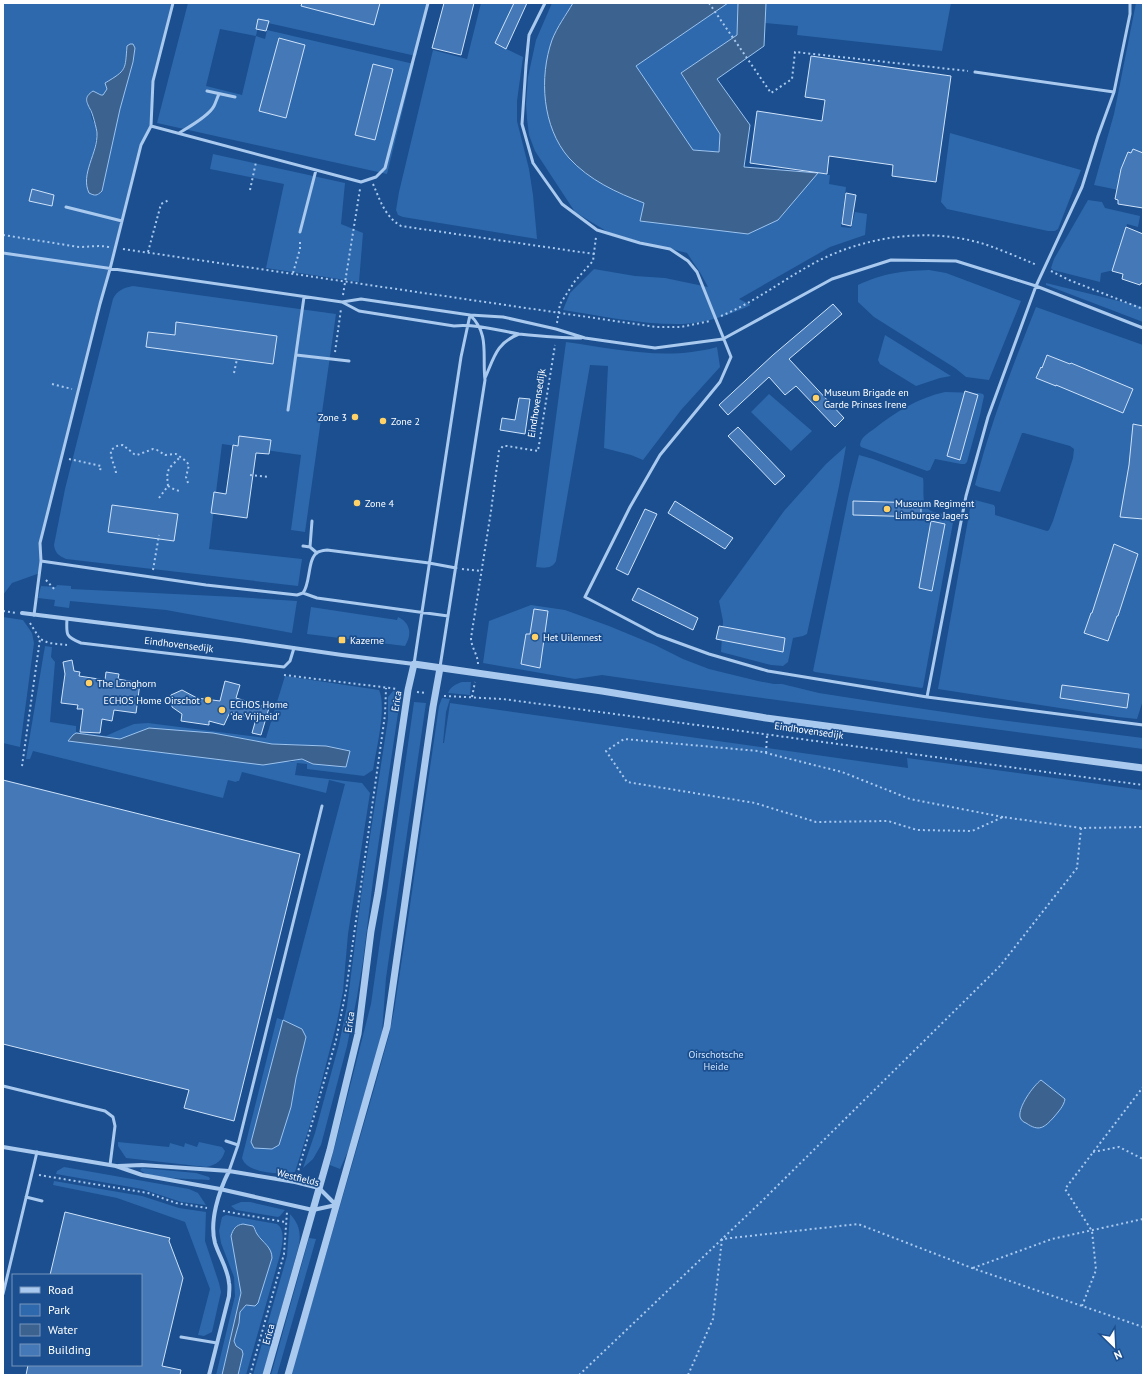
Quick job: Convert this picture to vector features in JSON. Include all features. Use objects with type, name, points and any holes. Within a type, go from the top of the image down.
[{"type":"street","name":"Eindhovensedijk","points":[[22,613],[414,664],[602,691],[766,718],[1143,768]]},
{"type":"street","name":"Erica","points":[[266,1375],[319,1188],[358,1034],[371,931],[408,690],[414,664]]},
{"type":"street","points":[[288,1375],[387,1027],[440,668]]},
{"type":"street","name":"Westfields","points":[[3,1147],[116,1166],[142,1175],[220,1189],[313,1210],[336,1205]]},
{"type":"street","name":"Westfields","points":[[116,1166],[142,1165],[229,1171],[295,1182],[319,1188],[336,1205]]},
{"type":"street","points":[[209,1375],[229,1296],[229,1283],[215,1242],[213,1229],[220,1189],[229,1171]]},
{"type":"lane","points":[[34,615],[41,561],[40,543],[141,145],[151,126],[153,81],[173,3]]},
{"type":"lane","points":[[151,126],[361,182],[371,180],[384,168],[428,3]]},
{"type":"lane","points":[[545,3],[529,35],[526,65],[522,124],[533,163],[562,204],[597,230],[640,243],[670,249],[688,261],[697,272],[730,357],[720,382],[660,455],[630,507],[585,597],[657,635],[709,654],[761,669],[927,697],[1143,725]]},
{"type":"lane","points":[[927,697],[966,496],[988,417],[1036,286],[1082,187],[1114,92],[1130,14],[1130,3]]},
{"type":"lane","points":[[975,72],[1114,92]]},
{"type":"lane","points":[[207,91],[235,97]]},
{"type":"lane","points":[[179,133],[190,127],[210,111],[215,106],[219,94]]},
{"type":"lane","points":[[300,232],[316,170]]},
{"type":"lane","points":[[66,207],[122,221]]},
{"type":"lane","points":[[3,254],[342,302],[361,299],[470,315],[502,317],[556,329],[585,338]]},
{"type":"lane","points":[[342,302],[359,311],[454,326],[479,326],[520,334],[556,338],[585,338],[655,348],[723,339],[832,279],[891,260],[956,261],[1036,286],[1143,328]]},
{"type":"lane","points":[[288,410],[304,297]]},
{"type":"lane","points":[[414,664],[461,357],[470,315]]},
{"type":"lane","points":[[470,315],[479,326],[485,347],[483,363],[485,380]]},
{"type":"lane","points":[[440,668],[485,380],[492,359],[498,348],[506,341],[520,334]]},
{"type":"lane","points":[[296,354],[349,361]]},
{"type":"lane","points":[[310,547],[312,521]]},
{"type":"lane","points":[[303,546],[310,547],[317,553]]},
{"type":"lane","points":[[41,561],[206,585],[297,595],[303,593],[307,589],[312,559],[317,553],[327,550],[429,563],[456,568]]},
{"type":"lane","points":[[303,593],[317,598],[448,616]]},
{"type":"lane","name":"Eindhovensedijk","points":[[67,619],[66,633],[71,639],[89,644],[284,667],[290,661],[294,648]]},
{"type":"lane","points":[[229,1171],[238,1144],[322,806]]},
{"type":"lane","points":[[3,1086],[106,1111],[113,1117],[115,1126],[110,1165]]},
{"type":"lane","points":[[226,1142],[238,1144]]},
{"type":"lane","points":[[3,1294],[37,1152]]},
{"type":"lane","points":[[26,1197],[42,1200]]},
{"type":"lane","points":[[181,1337],[217,1343]]},
{"type":"path","points":[[709,3],[771,93],[792,78],[795,52],[975,72]]},
{"type":"path","points":[[250,190],[258,154]]},
{"type":"path","points":[[371,180],[389,217],[401,226],[594,254]]},
{"type":"path","points":[[334,359],[361,182]]},
{"type":"path","points":[[148,253],[161,204],[169,200]]},
{"type":"path","points":[[556,329],[560,304],[575,281],[593,262],[597,230]]},
{"type":"path","points":[[293,274],[300,249],[300,232]]},
{"type":"path","points":[[3,235],[79,247],[100,245],[656,327],[681,327],[701,324],[737,310],[815,262],[836,252],[883,239],[941,235],[983,244],[1143,309]]},
{"type":"path","name":"Eindhovensedijk","points":[[472,697],[478,661],[471,638],[499,451],[503,446],[508,446],[538,451],[556,338]]},
{"type":"path","points":[[234,373],[236,359]]},
{"type":"path","points":[[52,384],[79,390]]},
{"type":"path","points":[[116,473],[110,455],[111,450],[116,446],[123,445],[137,455],[153,449],[165,455],[176,454],[186,461],[189,465],[186,477],[188,483]]},
{"type":"path","points":[[159,498],[168,486],[168,470],[180,457]]},
{"type":"path","points":[[62,458],[101,466],[100,471]]},
{"type":"path","points":[[250,475],[269,477]]},
{"type":"path","points":[[168,486],[180,491]]},
{"type":"path","points":[[152,577],[159,535]]},
{"type":"path","points":[[456,568],[481,571]]},
{"type":"path","points":[[40,573],[55,590]]},
{"type":"path","points":[[3,611],[22,613],[40,639],[22,766]]},
{"type":"path","name":"Eindhovensedijk","points":[[297,677],[448,696],[503,699],[1143,786]]},
{"type":"path","name":"Erica","points":[[295,1182],[336,1040],[344,998],[385,715],[386,688]]},
{"type":"path","points":[[766,753],[767,735]]},
{"type":"path","points":[[1002,816],[972,831],[917,830],[888,821],[816,822],[756,803],[627,782],[606,751],[624,739],[758,751],[842,772],[910,799],[1002,816],[1081,828],[1143,827]]},
{"type":"path","points":[[579,1375],[761,1202],[1000,966],[1077,868],[1081,828]]},
{"type":"path","points":[[1082,1306],[1096,1270],[1092,1231],[1065,1189],[1143,1087]]},
{"type":"path","points":[[1093,1152],[1119,1147],[1143,1159]]},
{"type":"path","points":[[32,1174],[148,1193],[176,1203],[285,1222]]},
{"type":"path","name":"Erica","points":[[250,1375],[284,1254],[285,1222],[290,1204]]},
{"type":"path","points":[[972,1268],[1052,1239],[1143,1219]]},
{"type":"path","points":[[722,1239],[858,1224],[972,1268],[1143,1327]]},
{"type":"path","points":[[688,1375],[713,1319],[722,1239]]},
{"type":"green space","points":[[3,3],[173,3],[153,81],[151,126],[141,145],[40,543],[40,573],[12,583],[3,595]],"holes":[[[127,46],[135,49],[133,62],[120,109],[102,191],[98,195],[88,171],[97,134],[87,98],[93,91],[103,95],[107,89],[107,82],[114,79],[122,72],[125,63]],[[32,189],[54,195],[51,206],[29,200]]]},
{"type":"green space","points":[[188,3],[428,3],[416,56],[259,21],[256,36],[265,39],[267,30],[414,64],[387,174],[157,123]],"holes":[[[220,29],[256,36],[242,95],[206,86]]]},
{"type":"green space","points":[[481,3],[517,3],[498,45],[523,57],[517,101],[517,121],[529,169],[537,239],[403,217],[398,215],[396,210],[433,50],[467,59]]},
{"type":"green space","points":[[552,3],[573,3],[561,22],[616,192],[644,203],[778,220],[818,173],[830,175],[829,184],[846,187],[841,227],[851,228],[855,212],[867,214],[865,235],[830,247],[739,299],[751,305],[709,320],[683,324],[653,323],[623,320],[563,310],[570,293],[594,269],[635,276],[665,278],[708,287],[687,253],[611,234],[575,212],[535,151],[529,135],[527,119],[526,104],[528,77],[536,40]]},
{"type":"green space","points":[[728,3],[738,3],[737,35],[681,74],[720,134],[719,152],[693,150],[636,66]]},
{"type":"green space","points":[[766,3],[951,3],[942,51],[797,35],[798,26],[765,23]]},
{"type":"green space","points":[[1136,3],[1143,3],[1143,195],[1094,185],[1114,114]]},
{"type":"green space","points":[[950,133],[1081,170],[1058,229],[1055,231],[1048,231],[947,209],[941,202]]},
{"type":"green space","points":[[213,154],[345,183],[341,224],[363,233],[359,282],[266,268],[284,184],[210,169]]},
{"type":"green space","points":[[1088,200],[1102,202],[1105,208],[1140,216],[1138,227],[1127,224],[1114,270],[1101,273],[1100,282],[1053,270],[1051,268],[1054,259]]},
{"type":"green space","points":[[929,270],[946,273],[1021,301],[989,380],[966,377],[955,368],[874,317],[858,302],[858,285],[893,273]]},
{"type":"green space","points":[[1046,283],[1143,307],[1143,322],[1046,285]]},
{"type":"green space","points":[[133,286],[336,314],[305,532],[291,530],[301,455],[222,444],[209,549],[302,559],[298,586],[66,559],[56,552],[54,545],[65,489],[113,299],[121,290]]},
{"type":"green space","points":[[1036,307],[1143,345],[1143,700],[1137,719],[938,689],[971,503],[975,500],[994,505],[995,515],[1047,531],[1049,530],[1053,521],[1073,458],[1074,449],[1070,446],[1022,433],[1000,492],[975,485],[995,417]]},
{"type":"green space","points":[[885,335],[951,376],[916,386],[880,364],[878,360]]},
{"type":"green space","points":[[566,342],[623,350],[660,353],[698,351],[717,347],[720,367],[681,410],[643,460],[631,455],[604,448],[608,366],[590,365],[556,561],[550,567],[536,567]]},
{"type":"green space","points":[[945,392],[979,393],[983,394],[984,396],[967,462],[965,464],[935,459],[930,470],[927,471],[861,447],[861,442],[865,436],[890,417],[907,406],[925,398]]},
{"type":"green space","points":[[769,394],[812,431],[791,451],[751,412]]},
{"type":"green space","points":[[846,446],[839,486],[807,634],[793,638],[788,662],[783,666],[771,665],[721,652],[723,621],[719,601],[784,511],[826,464]]},
{"type":"green space","points":[[859,455],[923,478],[924,502],[926,507],[934,512],[954,517],[922,688],[813,671],[849,494]]},
{"type":"green space","points":[[57,585],[71,586],[71,589],[297,601],[292,633],[166,610],[70,601],[69,608],[54,606],[55,600],[38,598],[41,586],[56,587]]},
{"type":"green space","points":[[531,605],[565,610],[609,626],[709,669],[758,681],[782,684],[819,693],[883,703],[985,718],[1143,738],[1143,749],[602,675],[575,679],[483,663],[489,621]]},
{"type":"green space","points":[[311,607],[397,620],[398,617],[408,626],[409,638],[405,646],[307,634]]},
{"type":"green space","points":[[3,617],[23,620],[32,633],[34,643],[20,747],[3,743]]},
{"type":"green space","points":[[45,646],[52,647],[51,657],[55,662],[50,722],[76,726],[76,732],[106,736],[134,724],[148,723],[266,738],[285,676],[379,690],[382,707],[373,770],[364,776],[307,769],[307,764],[297,763],[295,775],[362,783],[370,793],[348,934],[343,991],[337,1022],[313,1115],[295,1172],[273,1173],[257,1170],[245,1163],[242,1158],[277,1018],[283,1020],[345,784],[329,780],[326,793],[242,772],[239,781],[236,782],[228,780],[223,798],[33,751],[30,759],[26,759]],"holes":[[[76,733],[120,739],[213,733],[272,744],[326,746],[350,751],[313,764],[303,759],[291,762],[73,735]],[[306,1037],[291,1107],[272,1149],[268,1149]]]},
{"type":"green space","points":[[462,682],[471,682],[470,695],[448,693],[450,689]]},
{"type":"green space","points":[[393,691],[398,692],[400,700],[357,997],[347,1046],[321,1145],[313,1159],[303,1168],[315,1133],[339,1044],[347,1006],[362,889],[388,719],[388,697]]},
{"type":"green space","name":"Oirschotsche Heide","points":[[442,698],[450,699],[446,712],[443,743],[450,703],[908,768],[907,758],[1143,790],[1143,1375],[291,1375],[389,1035],[407,926],[439,706]]},
{"type":"green space","points":[[414,702],[426,703],[386,978],[382,1033],[348,1151],[340,1169],[330,1165],[371,1004]]},
{"type":"green space","points":[[118,1142],[169,1147],[170,1143],[184,1147],[185,1143],[197,1147],[199,1142],[222,1147],[225,1151],[218,1162],[206,1167],[126,1158],[118,1146]]},
{"type":"green space","points":[[64,1167],[189,1189],[198,1193],[206,1205],[181,1202],[142,1189],[56,1174],[57,1171]]},
{"type":"green space","points":[[142,1168],[196,1173],[209,1177],[210,1179],[162,1177],[145,1173],[140,1170]]},
{"type":"green space","points":[[54,1181],[142,1196],[179,1208],[206,1212],[205,1241],[221,1292],[212,1332],[204,1336],[198,1335],[210,1289],[185,1222],[117,1198],[53,1185]]},
{"type":"green space","points":[[241,1202],[250,1202],[285,1210],[278,1217],[236,1210],[231,1206]]},
{"type":"green space","points":[[290,1214],[299,1228],[299,1245],[263,1375],[253,1375],[287,1256]]},
{"type":"green space","points":[[226,1215],[277,1224],[282,1230],[280,1255],[246,1375],[238,1375],[243,1354],[242,1350],[236,1346],[234,1341],[239,1323],[240,1312],[243,1307],[249,1305],[269,1248],[257,1234],[255,1228],[250,1225],[239,1225],[233,1229],[241,1293],[222,1375],[216,1375],[235,1296],[234,1277],[221,1243],[219,1231],[222,1217]]},
{"type":"green space","points":[[309,1238],[316,1239],[277,1375],[271,1375]]},
{"type":"water","points":[[573,3],[728,3],[636,66],[693,150],[719,152],[720,134],[681,73],[737,35],[738,3],[766,3],[764,46],[717,79],[750,125],[744,167],[818,173],[778,220],[748,234],[640,221],[644,203],[624,195],[594,179],[569,158],[560,146],[548,117],[545,70],[552,40]]},
{"type":"water","points":[[133,44],[135,48],[133,62],[120,109],[102,191],[97,195],[93,195],[89,193],[87,178],[97,141],[97,133],[87,97],[93,91],[103,95],[107,89],[105,83],[124,69],[127,46]]},
{"type":"water","points":[[149,728],[213,733],[272,744],[326,746],[350,751],[346,767],[313,764],[302,759],[263,765],[68,741],[76,733],[120,739]]},
{"type":"water","points":[[283,1020],[302,1029],[306,1037],[291,1107],[279,1145],[272,1149],[254,1148],[251,1142]]},
{"type":"water","points":[[1041,1080],[1065,1099],[1054,1117],[1047,1124],[1041,1128],[1038,1128],[1023,1121],[1020,1117],[1020,1113],[1027,1097]]},
{"type":"water","points":[[243,1224],[253,1226],[257,1234],[269,1248],[272,1258],[258,1303],[255,1306],[246,1305],[240,1312],[239,1323],[234,1341],[236,1346],[242,1350],[243,1354],[238,1375],[222,1375],[241,1293],[231,1236],[238,1225]]},
{"type":"building","points":[[302,3],[380,3],[374,25],[301,6]]},
{"type":"building","points":[[444,3],[474,3],[461,55],[432,48]]},
{"type":"building","points":[[514,3],[527,3],[506,49],[495,43]]},
{"type":"building","points":[[258,19],[269,21],[266,31],[256,29]]},
{"type":"building","points":[[279,38],[305,45],[286,118],[259,111]]},
{"type":"building","points":[[811,56],[951,76],[936,182],[892,176],[893,165],[829,156],[827,174],[750,163],[757,111],[822,121],[825,100],[805,97]]},
{"type":"building","points":[[373,64],[393,69],[375,140],[355,135]]},
{"type":"building","points":[[1133,149],[1143,153],[1143,208],[1118,204],[1118,200],[1115,199],[1121,169],[1128,152],[1131,153]]},
{"type":"building","points":[[32,189],[54,195],[52,206],[29,201]]},
{"type":"building","points":[[846,193],[856,195],[851,226],[842,224]]},
{"type":"building","points":[[1126,227],[1143,234],[1143,284],[1141,283],[1140,285],[1122,279],[1123,274],[1112,271]]},
{"type":"building","points":[[833,304],[842,314],[789,359],[844,418],[835,427],[796,386],[785,395],[769,377],[728,415],[719,405],[773,355]]},
{"type":"building","points":[[176,322],[277,336],[273,364],[146,347],[148,332],[175,335]]},
{"type":"building","points":[[1047,355],[1070,364],[1071,363],[1133,389],[1123,413],[1036,378]]},
{"type":"building","points":[[965,391],[978,395],[960,460],[947,456]]},
{"type":"building","points":[[519,398],[530,399],[525,434],[500,430],[502,418],[515,420]]},
{"type":"building","points":[[1133,424],[1143,426],[1143,519],[1120,517],[1129,465]]},
{"type":"building","points":[[738,427],[785,476],[775,485],[728,436]]},
{"type":"building","points":[[239,436],[271,440],[269,454],[256,453],[247,518],[211,513],[214,492],[226,494],[233,445],[238,446]]},
{"type":"building","points":[[675,501],[733,538],[725,549],[668,513]]},
{"type":"building","points":[[853,501],[921,503],[921,517],[853,515]]},
{"type":"building","points":[[112,505],[178,514],[174,541],[108,532]]},
{"type":"building","points":[[645,509],[657,514],[628,575],[616,569]]},
{"type":"building","points":[[931,521],[945,524],[932,591],[919,588]]},
{"type":"building","points":[[1114,544],[1138,554],[1118,616],[1108,641],[1084,633]]},
{"type":"building","points":[[638,588],[698,618],[693,630],[632,600]]},
{"type":"building","name":"Het Uilennest","points":[[534,609],[548,611],[540,668],[521,664],[526,634],[530,634]]},
{"type":"building","points":[[719,626],[785,638],[783,652],[716,639]]},
{"type":"building","points":[[72,660],[74,671],[80,672],[79,676],[105,680],[106,672],[119,674],[118,679],[140,683],[136,713],[114,710],[112,721],[102,719],[100,733],[80,732],[83,709],[77,709],[78,705],[61,703],[65,674],[63,662]]},
{"type":"building","name":"ECHOS Home 'de Vrijheid'","points":[[225,681],[240,685],[236,698],[269,708],[261,735],[252,733],[256,719],[230,712],[224,725],[209,721],[209,725],[181,721],[182,714],[172,707],[171,695],[182,690],[197,698],[220,701]]},
{"type":"building","points":[[1062,685],[1129,694],[1127,708],[1060,698]]},
{"type":"building","points":[[3,780],[300,854],[234,1121],[184,1108],[189,1090],[3,1044]]},
{"type":"building","points":[[65,1212],[170,1238],[169,1241],[183,1278],[162,1366],[181,1370],[180,1375],[26,1375],[28,1366],[142,1366],[142,1274],[50,1274]]},
{"type":"place","name":"Museum Brigade en Garde Prinses Irene","points":[[816,398]]},
{"type":"place","name":"Zone 3","points":[[355,417]]},
{"type":"place","name":"Zone 2","points":[[383,421]]},
{"type":"place","name":"Zone 4","points":[[357,503]]},
{"type":"place","name":"Museum Regiment Limburgse Jagers","points":[[887,509]]},
{"type":"place","name":"Het Uilennest","points":[[535,637]]},
{"type":"place","name":"Kazerne","points":[[342,640]]},
{"type":"place","name":"The Longhorn","points":[[89,683]]},
{"type":"place","name":"ECHOS Home Oirschot","points":[[208,700]]},
{"type":"place","name":"ECHOS Home 'de Vrijheid'","points":[[222,710]]}]
